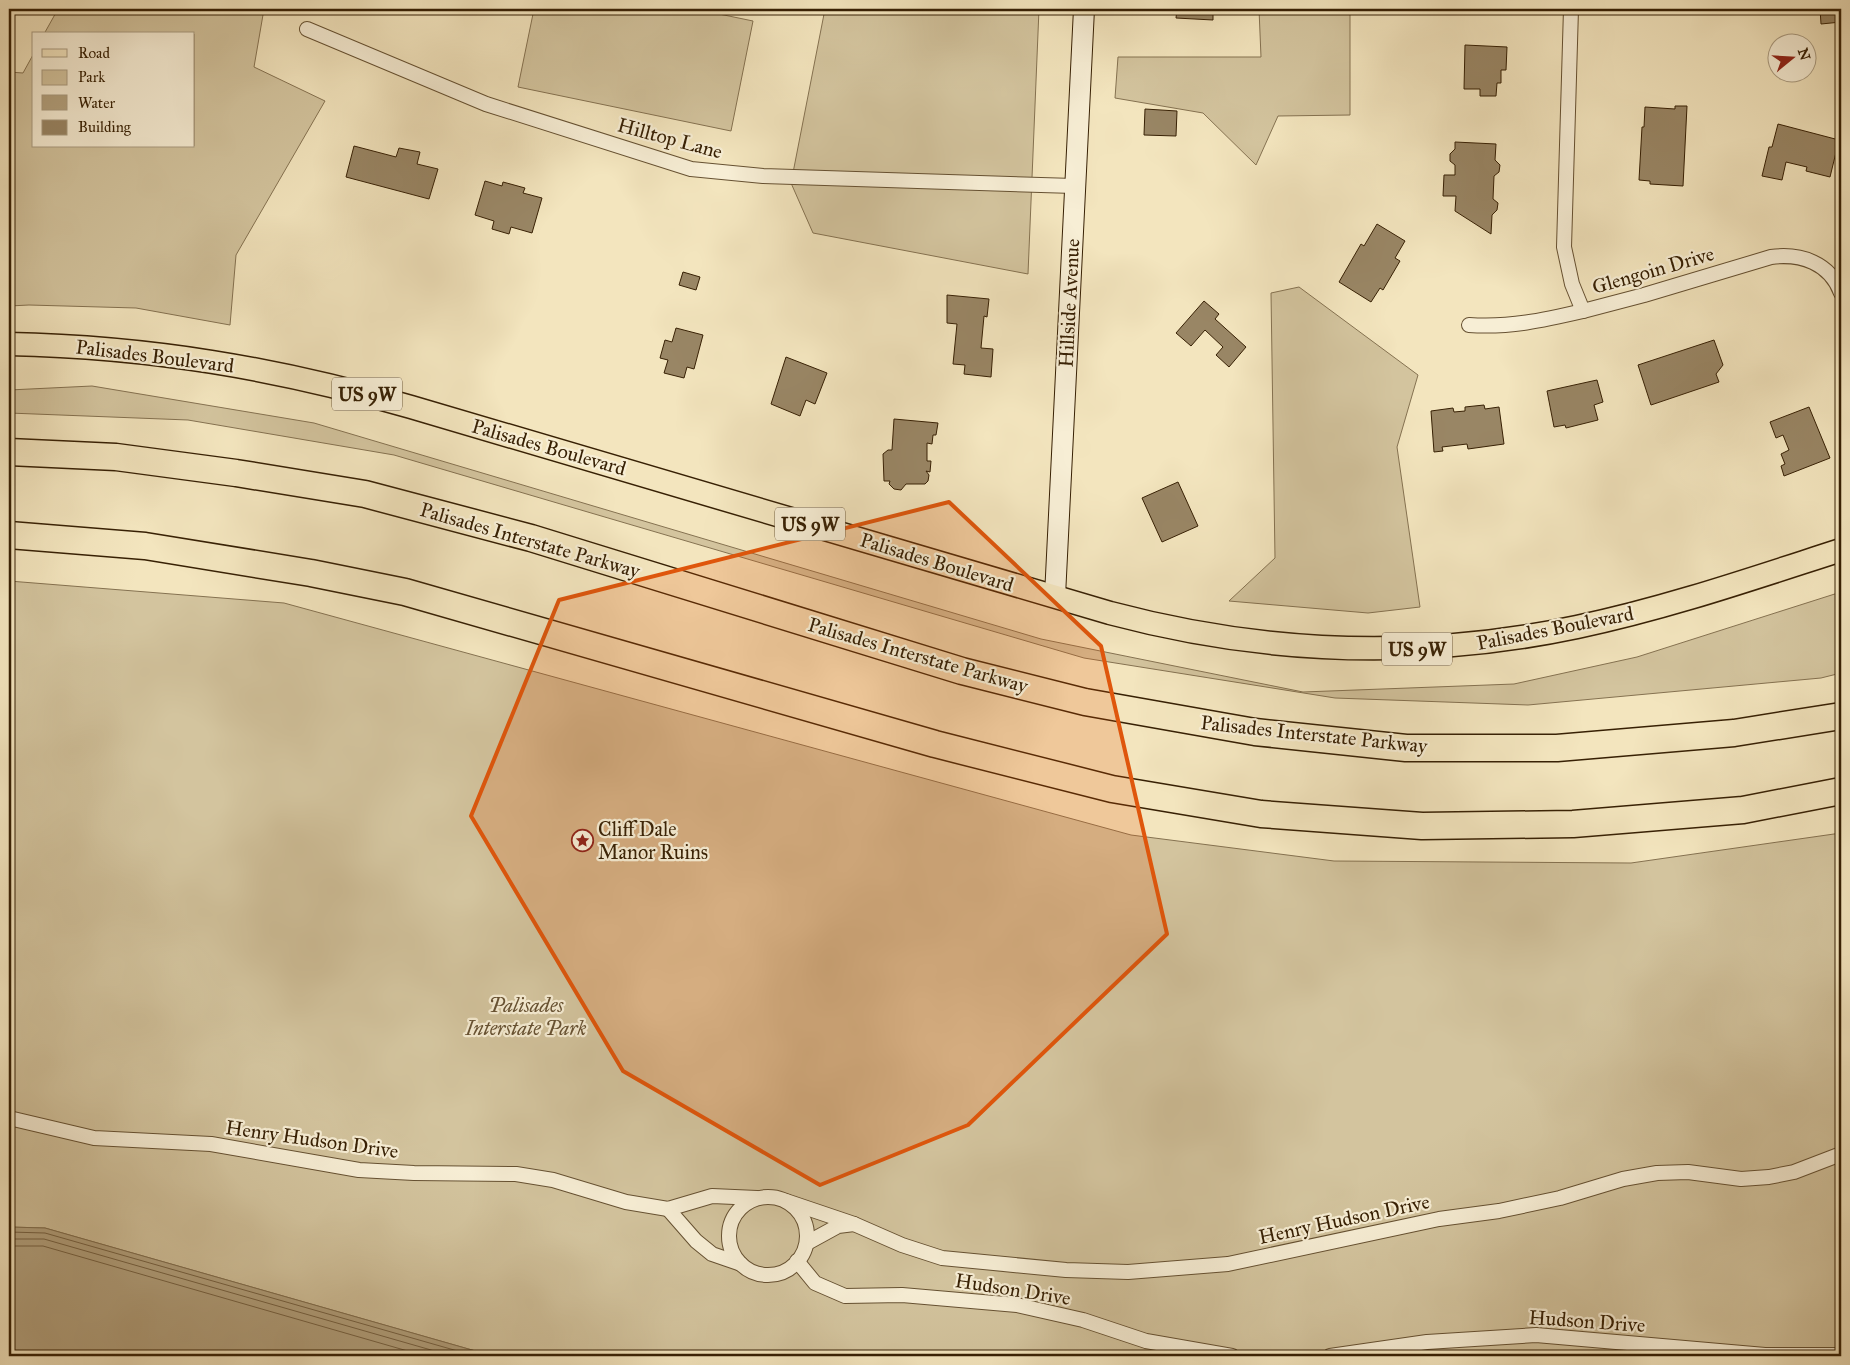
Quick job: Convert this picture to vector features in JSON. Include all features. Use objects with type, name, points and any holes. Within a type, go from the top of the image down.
[{"type":"highway","name":"Palisades Interstate Parkway","points":[[9,452],[116,457],[236,473],[365,494],[532,538],[962,671],[1085,702],[1255,732],[1406,748],[1557,748],[1734,733],[1841,716]]},
{"type":"highway","points":[[9,535],[145,546],[311,573],[405,592],[935,744],[1112,789],[1262,814],[1422,826],[1573,824],[1743,810],[1841,791]]},
{"type":"main road","name":"Hillside Avenue","points":[[1055,596],[1084,9]]},
{"type":"main road","name":"Palisades Boulevard","points":[[9,344],[144,351],[197,358],[305,378],[395,402],[1055,596],[1172,628],[1240,640],[1337,649],[1434,648],[1520,638],[1606,620],[1841,550]]},
{"type":"street","name":"Glengoin Drive","points":[[1571,9],[1564,247],[1572,284],[1583,311],[1787,254],[1805,258],[1821,266],[1832,277],[1841,293]]},
{"type":"street","name":"Hilltop Lane","points":[[307,29],[486,104],[691,169],[763,176],[1074,186]]},
{"type":"street","points":[[1469,325],[1498,327],[1527,324],[1583,311]]},
{"type":"street","name":"Henry Hudson Drive","points":[[9,1118],[94,1138],[211,1144],[359,1170],[414,1173],[516,1174],[553,1180],[626,1202],[668,1209],[712,1196],[777,1197],[854,1224],[902,1245],[942,1258],[966,1262],[1004,1263],[1066,1270],[1128,1272],[1178,1270],[1277,1254],[1325,1242],[1439,1219],[1499,1211],[1560,1198],[1623,1179],[1657,1173],[1688,1172],[1741,1179],[1769,1177],[1794,1172],[1841,1154]]},
{"type":"street","points":[[741,1264],[733,1253],[729,1239],[730,1226],[736,1214],[745,1204],[757,1198]]},
{"type":"street","points":[[668,1209],[696,1241],[712,1254],[741,1264],[751,1271],[763,1274],[776,1274],[788,1270],[798,1262],[807,1243],[807,1230],[804,1218],[796,1208],[786,1201]]},
{"type":"street","points":[[807,1243],[838,1226],[854,1224]]},
{"type":"street","name":"Hudson Drive","points":[[798,1262],[815,1283],[844,1296],[912,1296],[1016,1305],[1083,1320],[1146,1341],[1232,1356]]},
{"type":"street","name":"Hudson Drive","points":[[1330,1356],[1428,1342],[1536,1335],[1766,1355],[1841,1355]]},
{"type":"highlighted area","points":[[949,502],[1101,646],[1167,934],[968,1125],[820,1185],[623,1071],[471,816],[559,600]]},
{"type":"green space","points":[[58,9],[264,9],[254,67],[325,101],[236,255],[230,325],[136,308],[9,306],[9,72],[23,73],[32,57],[32,148],[195,148],[195,32],[45,32]]},
{"type":"green space","points":[[534,9],[695,9],[753,21],[731,131],[518,87]]},
{"type":"green space","points":[[825,9],[1039,9],[1028,274],[813,233],[791,183]]},
{"type":"green space","points":[[1259,9],[1350,9],[1350,115],[1278,116],[1256,165],[1203,113],[1115,98],[1118,57],[1261,57]]},
{"type":"green space","points":[[1299,287],[1418,375],[1397,447],[1420,607],[1368,613],[1229,601],[1275,558],[1271,293]]},
{"type":"green space","points":[[92,386],[314,423],[1041,639],[1303,692],[1514,684],[1637,657],[1841,592],[1841,673],[1821,678],[1528,705],[1335,698],[1084,658],[394,455],[188,420],[9,413],[9,390]]},
{"type":"green space","name":"Palisades Interstate Park","points":[[9,581],[284,603],[1131,835],[1334,861],[1631,863],[1841,833],[1841,1356],[493,1356],[45,1228],[9,1227]]},
{"type":"water","points":[[9,1227],[45,1228],[493,1356],[9,1356]]},
{"type":"building","points":[[1177,9],[1213,9],[1213,20],[1176,18]]},
{"type":"building","points":[[1820,9],[1841,9],[1841,22],[1821,24]]},
{"type":"building","points":[[1465,45],[1507,47],[1506,70],[1501,70],[1501,83],[1497,83],[1496,96],[1480,96],[1480,89],[1464,89]]},
{"type":"building","points":[[1675,106],[1687,106],[1683,186],[1650,184],[1650,181],[1639,180],[1645,107],[1675,109]]},
{"type":"building","points":[[1145,109],[1177,111],[1176,136],[1144,135]]},
{"type":"building","points":[[1778,124],[1839,140],[1830,177],[1806,171],[1807,167],[1786,162],[1782,180],[1762,176],[1769,147],[1772,147]]},
{"type":"building","points":[[1455,142],[1496,144],[1495,160],[1500,165],[1499,172],[1494,176],[1493,199],[1498,203],[1497,210],[1492,215],[1491,234],[1455,211],[1456,196],[1443,196],[1444,175],[1455,175],[1455,165],[1450,161],[1450,154],[1455,149]]},
{"type":"building","points":[[354,146],[396,157],[399,148],[420,152],[417,164],[438,169],[429,199],[346,177]]},
{"type":"building","points":[[485,181],[502,186],[503,182],[525,188],[523,193],[542,198],[532,233],[511,227],[509,234],[492,229],[494,221],[475,215]]},
{"type":"building","points":[[1377,224],[1405,241],[1395,258],[1400,261],[1383,290],[1380,288],[1371,302],[1339,282],[1361,244],[1364,246]]},
{"type":"building","points":[[683,272],[700,277],[696,290],[679,285]]},
{"type":"building","points":[[947,295],[989,299],[987,317],[984,316],[981,348],[993,349],[991,377],[964,374],[965,365],[953,364],[957,324],[947,323]]},
{"type":"building","points":[[1204,301],[1219,314],[1215,319],[1246,347],[1229,367],[1216,355],[1223,347],[1205,330],[1191,346],[1176,333]]},
{"type":"building","points":[[676,328],[703,335],[694,369],[687,367],[684,378],[664,373],[668,360],[660,358],[665,340],[672,342]]},
{"type":"building","points":[[1714,340],[1723,365],[1716,374],[1719,382],[1651,405],[1638,365]]},
{"type":"building","points":[[786,357],[827,373],[815,404],[806,400],[800,416],[771,404]]},
{"type":"building","points":[[1597,380],[1603,402],[1594,405],[1598,420],[1566,428],[1565,425],[1554,427],[1547,391]]},
{"type":"building","points":[[1484,405],[1485,409],[1499,407],[1504,444],[1468,449],[1467,444],[1442,447],[1443,451],[1434,452],[1431,411],[1453,408],[1454,412],[1465,411],[1465,407]]},
{"type":"building","points":[[1809,407],[1830,458],[1784,476],[1781,466],[1785,464],[1781,454],[1789,450],[1783,435],[1776,438],[1770,422]]},
{"type":"building","points":[[894,419],[938,423],[936,435],[933,435],[932,444],[927,443],[927,461],[931,461],[930,472],[926,471],[929,475],[928,481],[925,484],[906,484],[901,490],[894,489],[889,484],[890,481],[884,481],[883,454],[888,450],[892,450]]},
{"type":"building","points":[[1178,482],[1198,526],[1162,542],[1142,498]]},
{"type":"place","name":"Cliff Dale Manor Ruins","points":[[582,841]]}]
